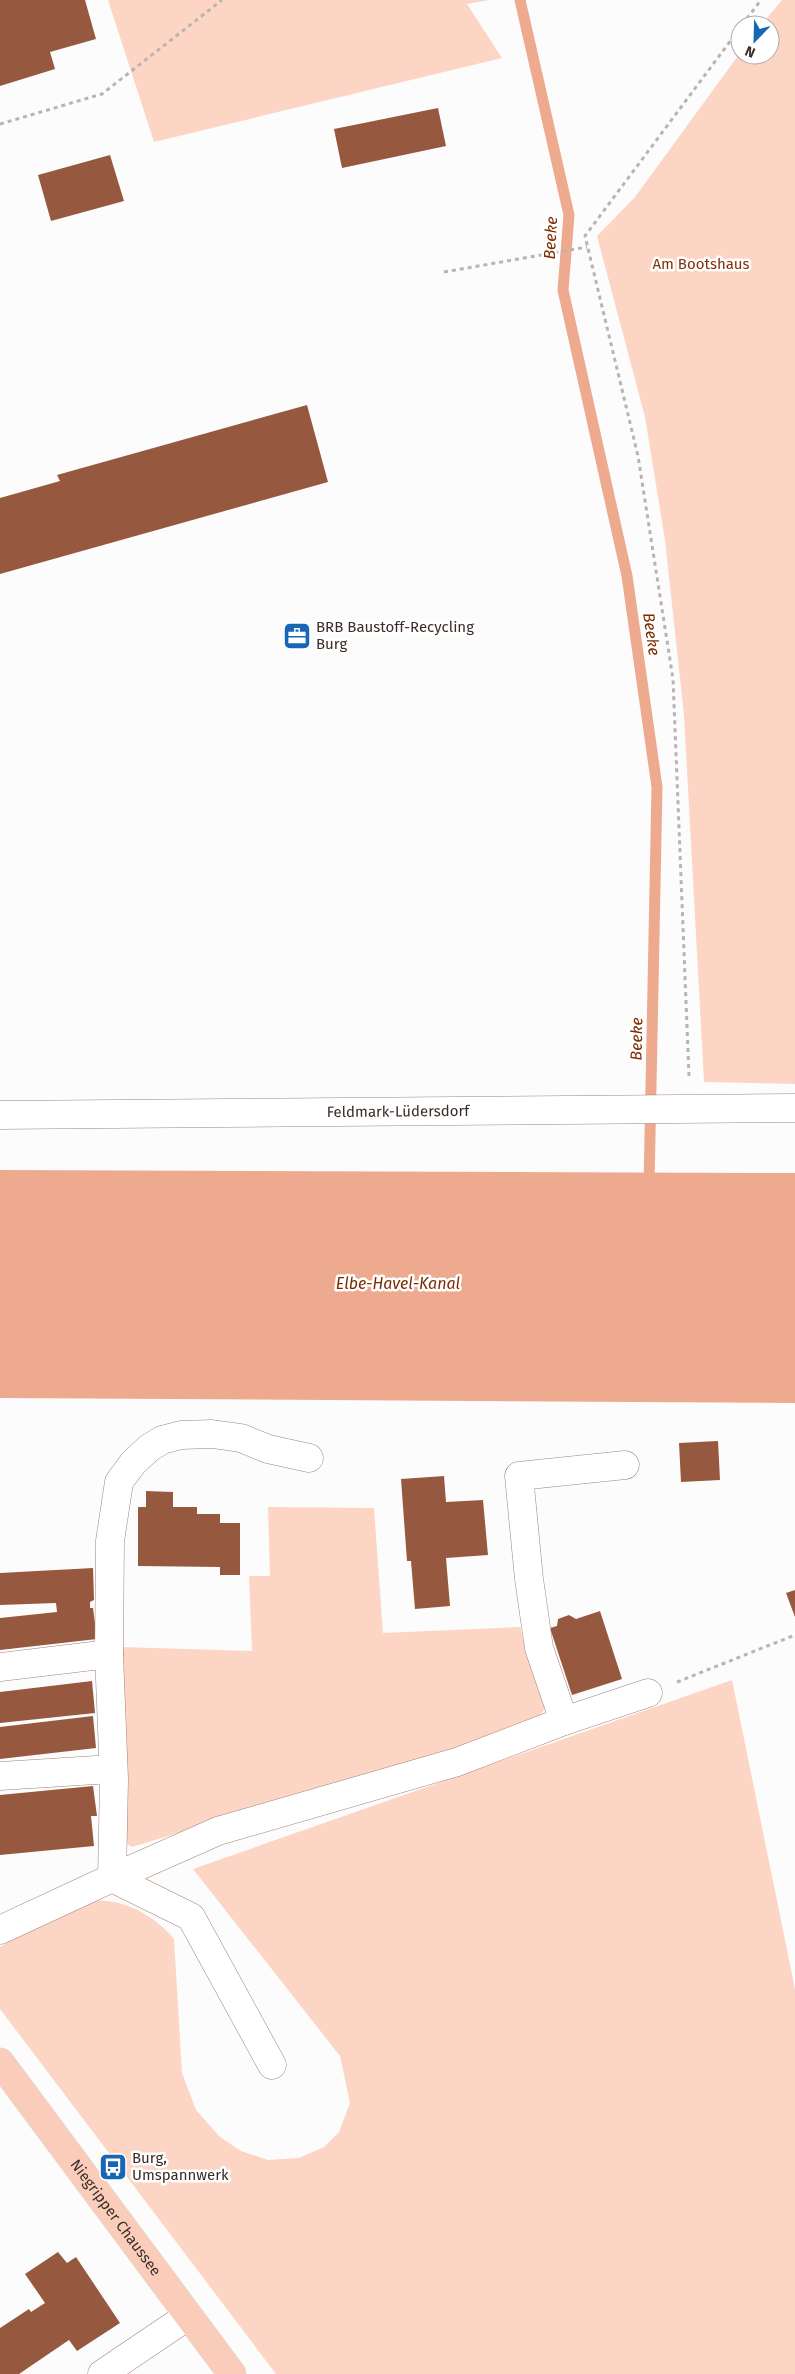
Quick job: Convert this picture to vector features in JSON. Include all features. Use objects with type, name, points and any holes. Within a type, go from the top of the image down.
[{"type":"main road","name":"Niegripper Chaussee","points":[[0,2062],[232,2374]]},
{"type":"street","name":"Feldmark-Lüdersdorf","points":[[0,1115],[620,1108],[795,1108]]},
{"type":"street","points":[[112,1878],[114,1779],[112,1769],[109,1654],[110,1542],[119,1482],[133,1463],[149,1448],[162,1440],[180,1436],[212,1434],[241,1438],[268,1449],[309,1458]]},
{"type":"street","points":[[564,1721],[540,1648],[529,1579],[519,1476],[625,1465]]},
{"type":"street","points":[[0,1666],[109,1654]]},
{"type":"street","points":[[0,1930],[218,1830],[458,1762],[564,1721],[648,1693]]},
{"type":"street","points":[[0,1776],[112,1769]]},
{"type":"street","points":[[112,1878],[191,1916],[272,2065]]},
{"type":"street","points":[[102,2374],[188,2316]]},
{"type":"path","points":[[0,124],[102,94],[222,0]]},
{"type":"path","points":[[749,15],[761,0]]},
{"type":"path","points":[[682,1109],[673,678],[638,456],[584,236],[730,41]]},
{"type":"path","points":[[444,272],[587,246]]},
{"type":"path","points":[[648,1693],[795,1635]]},
{"type":"green space","points":[[108,0],[489,0],[467,4],[502,58],[154,142]]},
{"type":"green space","name":"Am Bootshaus","points":[[782,0],[795,0],[795,1084],[704,1082],[684,715],[665,540],[645,417],[597,236],[635,197],[731,65],[780,65],[780,15],[769,15]]},
{"type":"green space","points":[[268,1507],[374,1508],[383,1633],[520,1627],[527,1654],[546,1705],[544,1710],[538,1717],[519,1729],[132,1847],[126,1843],[120,1647],[252,1651],[249,1576],[270,1576]]},
{"type":"green space","points":[[732,1680],[795,1989],[795,2374],[276,2374],[0,2009],[0,1947],[78,1904],[91,1901],[105,1901],[131,1907],[144,1913],[174,1939],[182,2073],[196,2110],[220,2137],[241,2151],[268,2160],[299,2158],[324,2147],[339,2132],[350,2103],[340,2056],[193,1869]]},
{"type":"water","name":"Elbe-Havel-Kanal","points":[[0,1170],[795,1173],[795,1403],[0,1398]]},
{"type":"building","points":[[0,0],[85,0],[96,39],[50,52],[55,69],[0,86]]},
{"type":"building","points":[[438,108],[446,146],[342,168],[334,129]]},
{"type":"building","points":[[110,155],[124,201],[51,221],[38,175]]},
{"type":"building","points":[[307,405],[328,482],[0,574],[0,498],[60,481],[57,475]]},
{"type":"building","points":[[718,1441],[720,1480],[681,1482],[679,1443]]},
{"type":"building","points":[[444,1476],[446,1502],[483,1500],[488,1555],[446,1558],[450,1606],[415,1609],[411,1561],[407,1561],[401,1479]]},
{"type":"building","points":[[146,1491],[173,1492],[173,1507],[197,1507],[197,1514],[220,1514],[220,1523],[240,1523],[240,1575],[220,1575],[220,1567],[138,1566],[138,1507],[146,1507]]},
{"type":"building","points":[[93,1568],[94,1600],[90,1602],[90,1608],[93,1608],[97,1639],[0,1650],[0,1618],[57,1612],[56,1603],[0,1605],[0,1573]]},
{"type":"building","points":[[795,1590],[795,1617],[786,1593]]},
{"type":"building","points":[[600,1611],[622,1679],[572,1695],[550,1628],[557,1626],[558,1619],[569,1615],[576,1619]]},
{"type":"building","points":[[92,1681],[95,1713],[0,1723],[0,1692]]},
{"type":"building","points":[[93,1716],[96,1748],[0,1759],[0,1727]]},
{"type":"building","points":[[93,1786],[97,1816],[91,1816],[94,1846],[0,1855],[0,1795]]},
{"type":"building","points":[[58,2252],[67,2263],[76,2257],[120,2323],[77,2351],[69,2340],[19,2374],[0,2374],[0,2328],[29,2309],[31,2312],[45,2303],[25,2274]]},
{"type":"waterway","name":"Beeke","points":[[520,0],[569,215],[563,290],[627,576],[657,787],[649,1186]]},
{"type":"place","name":"BRB Baustoff-Recycling Burg","points":[[297,636]]},
{"type":"place","name":"Burg, Umspannwerk","points":[[113,2167]]}]
